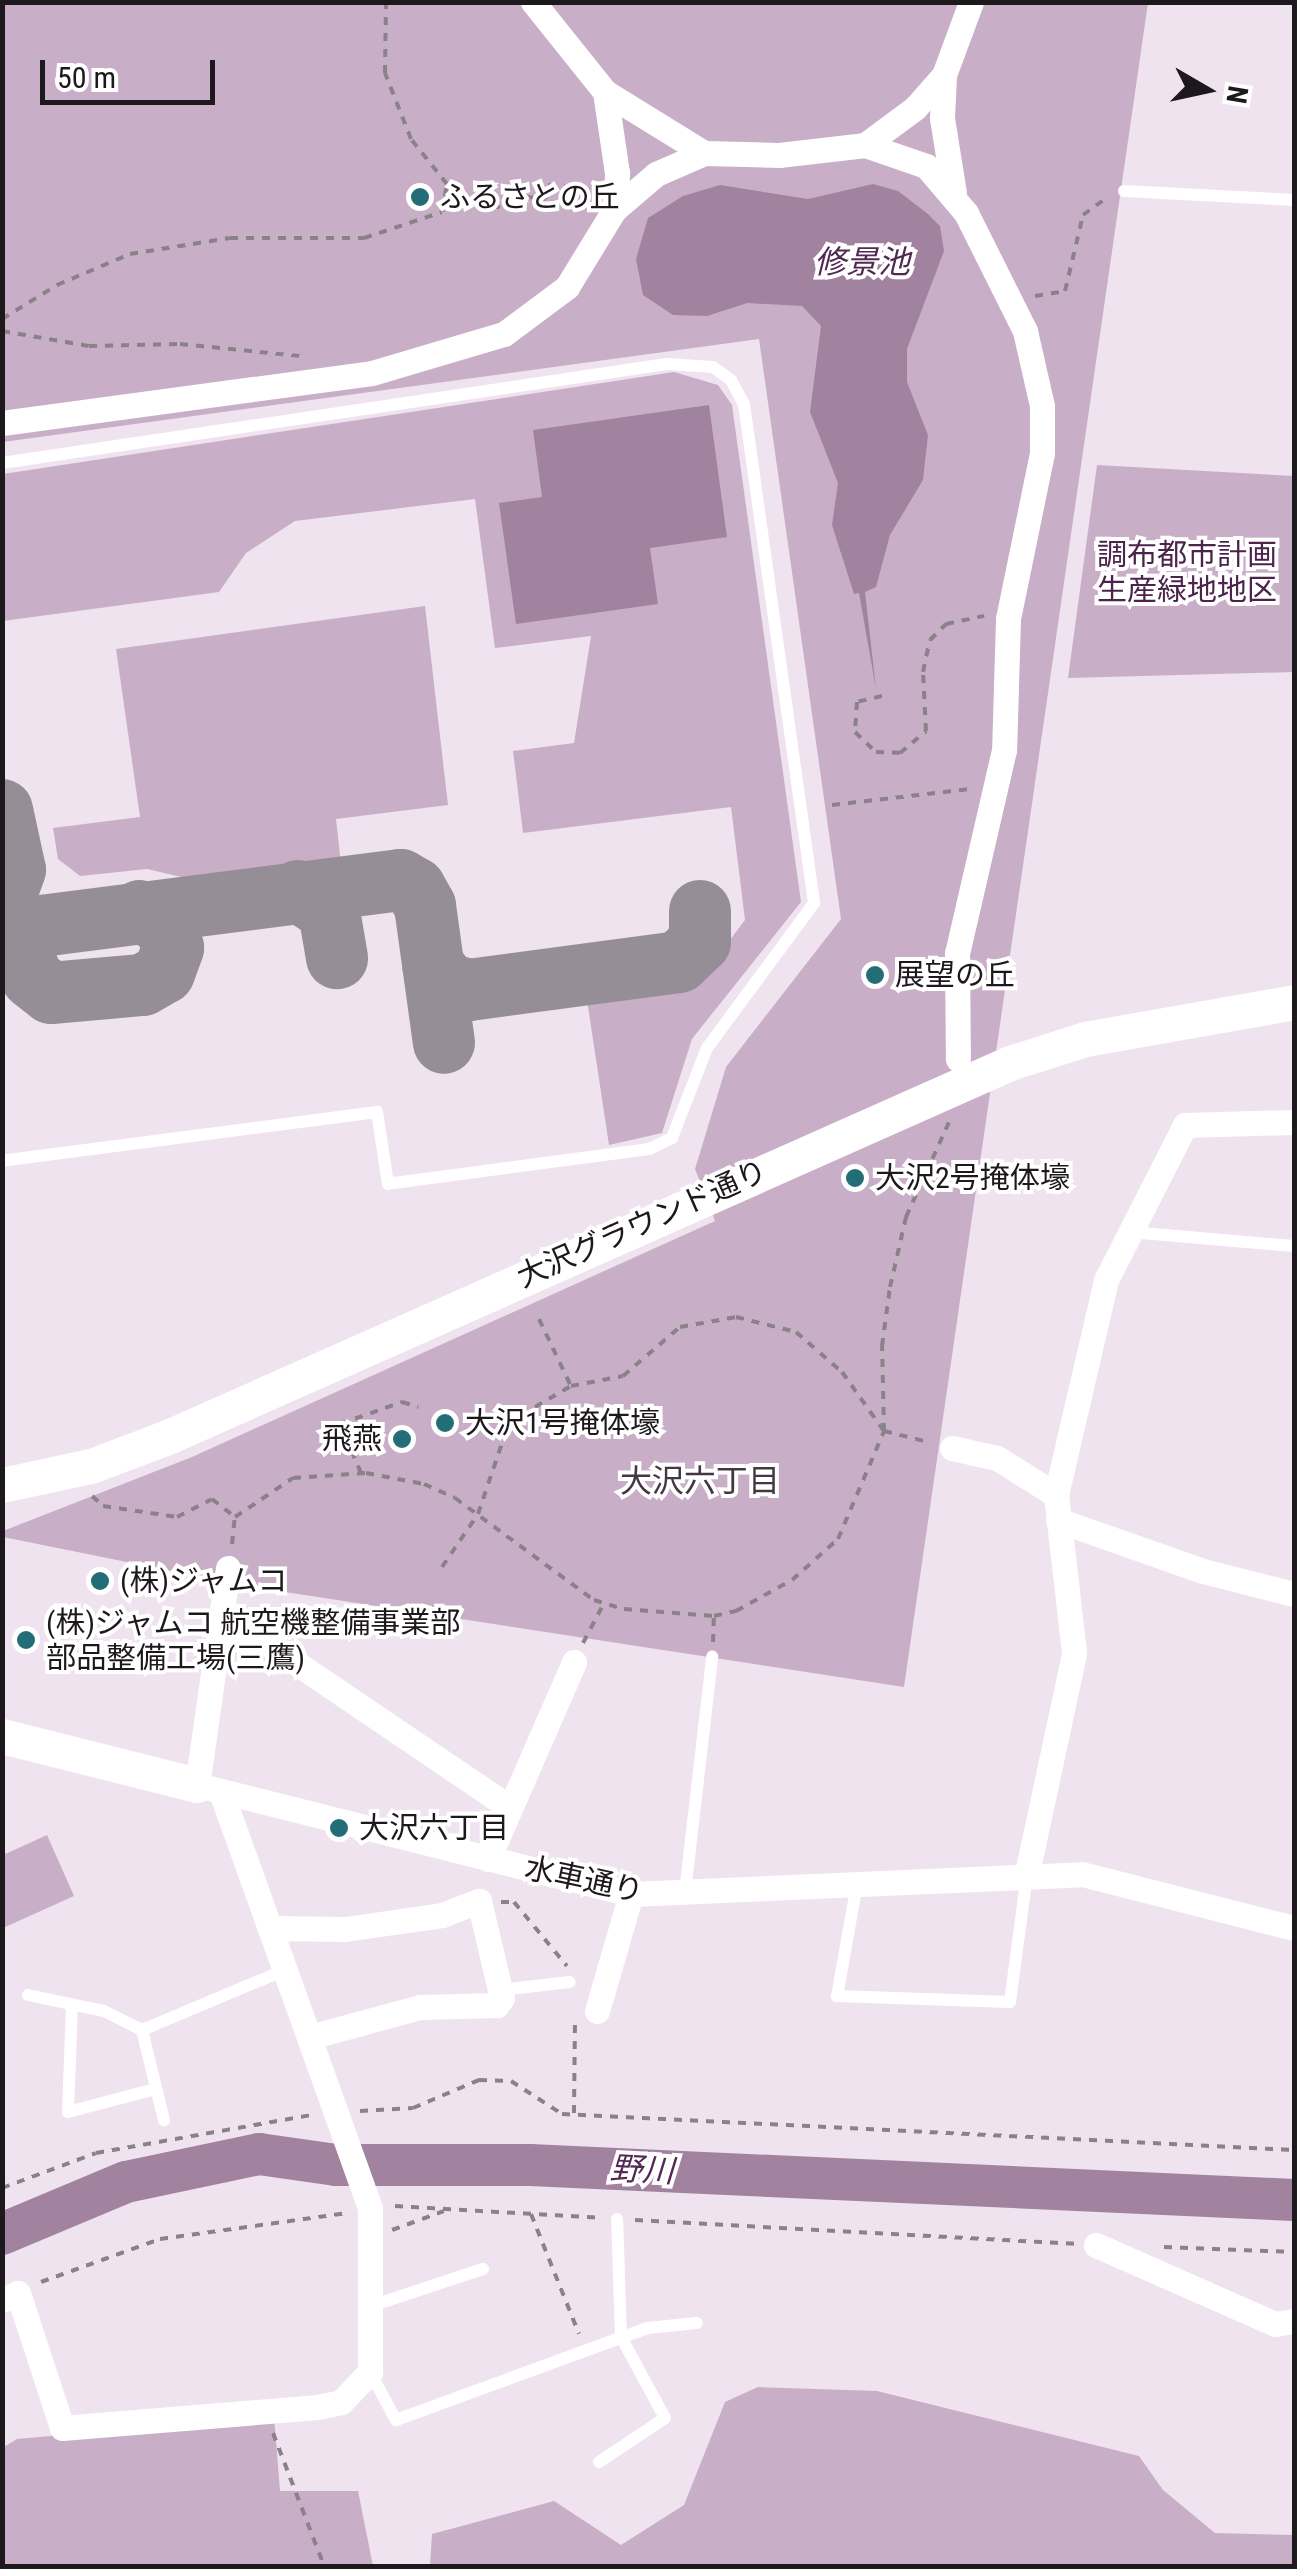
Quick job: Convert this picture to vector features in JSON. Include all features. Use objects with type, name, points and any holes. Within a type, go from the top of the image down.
[{"type":"street","points":[[533,2],[605,92],[704,153]]},
{"type":"street","points":[[958,1059],[957,952],[1006,726],[1008,619],[1043,435],[1038,374],[1012,300],[954,193],[942,118],[944,75],[971,2]]},
{"type":"street","points":[[865,145],[915,108],[944,75]]},
{"type":"street","points":[[605,92],[616,173],[614,210]]},
{"type":"street","points":[[2,423],[346,377],[452,353],[522,324],[567,287],[614,210],[656,174],[704,153],[779,155],[865,145],[916,160],[954,193]]},
{"type":"street","name":"大沢グラウンド通り","points":[[2,1485],[91,1466],[170,1436],[1010,1063],[1085,1039],[1294,1002]]},
{"type":"street","points":[[1027,1873],[1074,1652],[1057,1507],[1106,1280],[1186,1125],[1294,1122]]},
{"type":"street","points":[[952,1448],[997,1458],[1057,1507],[1203,1571],[1294,1594]]},
{"type":"street","points":[[10,2297],[62,2428],[341,2402],[370,2372],[372,2236],[368,2201],[313,2036],[209,1788],[228,1568]]},
{"type":"street","points":[[220,1628],[252,1633],[509,1807]]},
{"type":"street","points":[[488,1859],[574,1662]]},
{"type":"street","name":"水車通り","points":[[2,1736],[630,1894],[1027,1873],[1116,1880],[1294,1928]]},
{"type":"street","points":[[597,2011],[630,1894]]},
{"type":"street","points":[[268,1928],[345,1929],[442,1915],[472,1898],[479,1901],[500,1990],[496,2005],[420,2008],[313,2036]]},
{"type":"street","points":[[1096,2245],[1274,2324],[1294,2321]]},
{"type":"lane","points":[[1124,192],[1294,200]]},
{"type":"lane","points":[[2,463],[667,364],[712,367],[731,380],[744,404],[814,903],[706,1048],[672,1138],[649,1149],[388,1184],[376,1112],[2,1161]]},
{"type":"lane","points":[[1130,1232],[1294,1246]]},
{"type":"lane","points":[[685,1894],[712,1656]]},
{"type":"lane","points":[[857,1884],[837,1996],[1010,2002],[1027,1873]]},
{"type":"lane","points":[[28,1995],[104,2011],[142,2030],[285,1970]]},
{"type":"lane","points":[[500,1990],[570,1982]]},
{"type":"lane","points":[[72,2006],[68,2112],[152,2090]]},
{"type":"lane","points":[[142,2030],[152,2090],[164,2120]]},
{"type":"lane","points":[[600,2462],[665,2418],[621,2337],[618,2219]]},
{"type":"lane","points":[[371,2306],[482,2269]]},
{"type":"lane","points":[[370,2372],[396,2420],[621,2337],[697,2323]]},
{"type":"path","points":[[2,319],[57,284],[130,254],[230,238],[364,238],[442,212],[447,184],[412,139],[385,73],[386,2]]},
{"type":"path","points":[[460,202],[506,208],[509,195],[546,199],[548,185],[573,187]]},
{"type":"path","points":[[1012,300],[1066,292],[1083,215],[1124,192]]},
{"type":"path","points":[[2,331],[90,346],[180,344],[287,352],[346,377]]},
{"type":"path","points":[[882,696],[856,702],[855,732],[876,752],[900,753],[926,731],[923,672],[930,640],[946,624],[966,617],[1008,619]]},
{"type":"path","points":[[832,804],[995,786]]},
{"type":"path","points":[[87,1490],[103,1506],[158,1517],[177,1517],[212,1499],[235,1516],[293,1478],[361,1474],[424,1484],[478,1514],[604,1603],[647,1614],[714,1616],[736,1611],[792,1580],[838,1540],[884,1431],[882,1346],[906,1217],[954,1108]]},
{"type":"path","points":[[442,1567],[478,1514],[504,1440],[535,1407],[571,1386],[623,1376],[680,1327],[736,1317],[796,1332],[842,1372],[884,1431],[952,1448]]},
{"type":"path","points":[[539,1319],[571,1386]]},
{"type":"path","points":[[361,1474],[340,1424],[402,1402],[418,1407]]},
{"type":"path","points":[[574,1662],[604,1603]]},
{"type":"path","points":[[712,1656],[714,1616]]},
{"type":"path","points":[[479,1901],[514,1902],[567,1966],[570,1982]]},
{"type":"path","points":[[574,2114],[576,2005],[597,2011]]},
{"type":"path","points":[[2,2188],[96,2154],[413,2108],[479,2080],[511,2082],[562,2114],[1294,2150]]},
{"type":"path","points":[[10,2297],[160,2238],[368,2201],[530,2214],[1096,2245]]},
{"type":"path","points":[[372,2236],[448,2209]]},
{"type":"path","points":[[530,2214],[586,2352]]},
{"type":"path","points":[[1156,2247],[1294,2252]]},
{"type":"path","points":[[264,2410],[324,2566]]},
{"type":"green space","points":[[2,3],[1148,3],[904,1687],[246,1586],[3,1537],[3,1531],[192,1457],[715,1221],[695,1169],[726,1067],[841,919],[759,339],[3,442]]},
{"type":"green space","points":[[674,372],[718,385],[732,405],[801,902],[692,1039],[662,1133],[609,1145],[587,1000],[695,986],[745,920],[731,807],[523,833],[513,751],[574,743],[591,636],[495,648],[475,499],[295,521],[246,553],[219,592],[3,621],[3,474]]},
{"type":"green space","name":"調布都市計画 生産緑地地区","points":[[1097,465],[1294,476],[1294,672],[1068,678]]},
{"type":"green space","points":[[425,606],[448,805],[336,819],[341,864],[190,879],[147,869],[80,876],[58,859],[53,828],[140,817],[116,649]]},
{"type":"green space","points":[[47,1835],[74,1896],[3,1928],[3,1855]]},
{"type":"green space","points":[[758,2387],[877,2391],[1139,2456],[1163,2490],[1215,2533],[1294,2535],[1294,2566],[430,2566],[432,2534],[554,2501],[621,2545],[684,2505],[725,2402]]},
{"type":"green space","points":[[274,2416],[280,2491],[358,2491],[373,2566],[3,2566],[2,2448],[17,2439]]},
{"type":"water","name":"修景池","points":[[873,184],[898,191],[928,214],[940,226],[944,251],[907,349],[907,382],[928,435],[923,480],[890,535],[876,587],[865,592],[876,689],[859,593],[854,594],[832,525],[838,483],[810,412],[821,326],[802,306],[747,303],[707,316],[673,315],[643,295],[636,259],[648,218],[683,196],[720,185],[808,199]]},
{"type":"water","points":[[709,405],[727,537],[650,548],[658,604],[516,624],[499,503],[542,497],[533,430]]},
{"type":"waterway","name":"野川","points":[[2,2234],[126,2182],[259,2154],[336,2165],[530,2165],[1294,2200]]},
{"type":"taxiway","points":[[2,810],[15,870],[2,906]]},
{"type":"taxiway","points":[[2,931],[401,880],[415,888],[425,906],[444,1043]]},
{"type":"taxiway","points":[[298,891],[329,911],[337,958]]},
{"type":"taxiway","points":[[2,933],[20,945],[32,978],[51,993],[143,985],[164,973],[173,948],[165,925],[140,911]]},
{"type":"taxiway","points":[[433,964],[447,984],[469,990],[679,962],[700,942],[700,911]]},
{"type":"place","name":"ふるさとの丘","points":[[420,197]]},
{"type":"place","name":"展望の丘","points":[[875,975]]},
{"type":"place","name":"大沢2号掩体壕","points":[[855,1178]]},
{"type":"place","name":"大沢1号掩体壕","points":[[445,1423]]},
{"type":"place","name":"飛燕","points":[[402,1439]]},
{"type":"place","name":"(株)ジャムコ","points":[[100,1581]]},
{"type":"place","name":"(株)ジャムコ 航空機整備事業部 部品整備工場(三鷹)","points":[[26,1640]]},
{"type":"place","name":"大沢六丁目","points":[[339,1828]]},
{"type":"district","name":"大沢六丁目","points":[[700,1481]]}]
